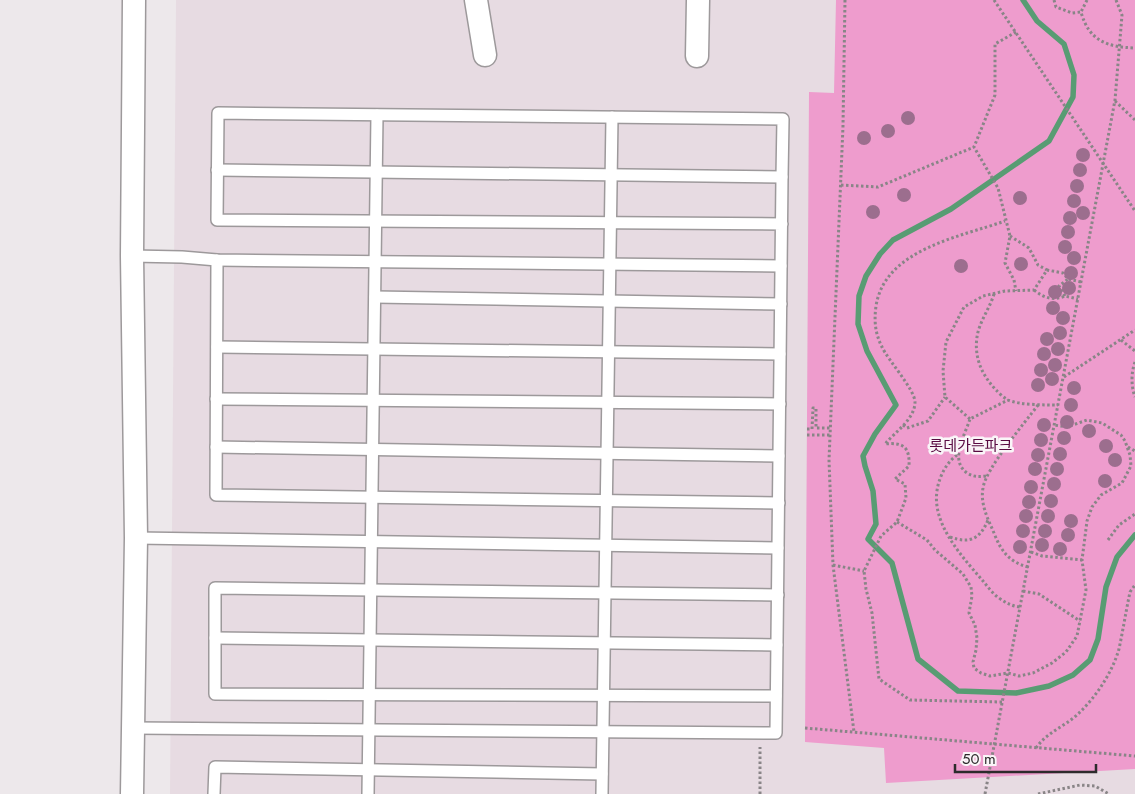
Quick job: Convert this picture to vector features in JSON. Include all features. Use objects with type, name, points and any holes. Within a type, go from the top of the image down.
[{"type":"street","points":[[132,794],[136,538],[132,256],[134,0]]},
{"type":"street","points":[[476,0],[484,55]]},
{"type":"street","points":[[697,56],[698,0]]},
{"type":"lane","points":[[134,728],[776,733],[778,595],[780,354],[781,304],[781,266],[782,224],[783,119],[218,113],[217,220],[782,224]]},
{"type":"lane","points":[[368,794],[377,115]]},
{"type":"lane","points":[[602,794],[612,117]]},
{"type":"lane","points":[[217,170],[782,177]]},
{"type":"lane","points":[[132,256],[217,260],[781,266]]},
{"type":"lane","points":[[217,260],[216,495],[779,504]]},
{"type":"lane","points":[[375,297],[781,304]]},
{"type":"lane","points":[[217,347],[780,354]]},
{"type":"lane","points":[[216,399],[780,404]]},
{"type":"lane","points":[[216,447],[779,456]]},
{"type":"lane","points":[[136,538],[778,548]]},
{"type":"lane","points":[[776,696],[215,694],[215,588],[778,595]]},
{"type":"lane","points":[[215,638],[777,645]]},
{"type":"lane","points":[[214,794],[214,766],[602,774]]},
{"type":"path","points":[[845,0],[844,126],[829,460],[833,565],[854,732]]},
{"type":"path","points":[[994,0],[1135,211]]},
{"type":"path","points":[[1054,0],[1056,7],[1072,13],[1081,12]]},
{"type":"path","points":[[1087,0],[1081,12],[1085,26],[1092,36],[1120,47],[1135,48]]},
{"type":"path","points":[[985,794],[1104,164],[1120,47],[1122,14],[1116,0]]},
{"type":"path","points":[[841,185],[878,187],[974,146],[995,95],[995,44],[1016,32]]},
{"type":"path","points":[[1114,100],[1135,120]]},
{"type":"path","points":[[974,146],[998,188],[1010,236],[1005,263],[1014,280],[1016,291]]},
{"type":"path","points":[[1002,704],[910,700],[879,679],[864,571],[881,536],[896,522],[906,498],[904,484],[895,479],[909,466],[910,454],[905,448],[896,443],[885,444],[893,434],[904,426],[915,403],[914,394],[894,368],[882,347],[875,329],[877,302],[882,286],[896,268],[911,255],[1005,221]]},
{"type":"path","points":[[1010,236],[1029,248],[1038,265],[1047,270],[1063,273],[1068,279],[1081,282]]},
{"type":"path","points":[[1034,290],[1047,270]]},
{"type":"path","points":[[1065,296],[1059,286],[1068,279]]},
{"type":"path","points":[[904,426],[907,428],[928,421],[945,397],[943,371],[946,342],[964,307],[983,296],[1016,291],[1034,290],[1042,297],[1057,300],[1065,296],[1078,299]]},
{"type":"path","points":[[994,294],[977,336],[977,354],[980,368],[988,382],[1008,400],[1038,405],[1058,405]]},
{"type":"path","points":[[1063,377],[1135,330]]},
{"type":"path","points":[[1121,340],[1135,351]]},
{"type":"path","points":[[1135,362],[1133,391],[1135,397]]},
{"type":"path","points":[[945,397],[970,419]]},
{"type":"path","points":[[986,476],[979,477],[964,472],[959,465],[958,455],[970,419],[1008,400]]},
{"type":"path","points":[[1028,567],[1019,565],[1007,557],[996,539],[988,520],[982,490],[986,476],[1038,405]]},
{"type":"path","points":[[807,429],[812,429],[813,408],[816,408],[816,428],[830,428]]},
{"type":"path","points":[[896,522],[927,540],[935,550],[963,574],[971,587],[972,596],[969,613],[975,625],[977,638],[973,662],[974,668],[990,676],[1008,673],[1019,676],[1033,673],[1052,663],[1066,652],[1077,636],[1086,590],[1082,560],[1084,535],[1092,507],[1101,495],[1122,483],[1131,466],[1127,447],[1121,435],[1102,423],[1087,420],[1067,427],[1054,425]]},
{"type":"path","points":[[807,435],[830,435]]},
{"type":"path","points":[[1127,447],[1135,451]]},
{"type":"path","points":[[958,455],[950,460],[939,480],[936,504],[939,515],[967,562],[997,597],[1012,606],[1020,607]]},
{"type":"path","points":[[1108,540],[1119,525],[1135,514]]},
{"type":"path","points":[[950,536],[964,540],[980,536],[988,520]]},
{"type":"path","points":[[1030,552],[1042,556],[1082,560]]},
{"type":"path","points":[[833,565],[864,571]]},
{"type":"path","points":[[1036,748],[1044,737],[1077,715],[1089,703],[1102,685],[1118,651],[1130,592],[1135,585]]},
{"type":"path","points":[[1023,591],[1039,594],[1080,621]]},
{"type":"path","points":[[805,728],[1135,756]]},
{"type":"path","points":[[760,746],[760,794]]},
{"type":"path","points":[[1038,794],[1080,785],[1095,786],[1109,794]]},
{"type":"shaded area","points":[[176,0],[1135,0],[1135,794],[170,794]]},
{"type":"green space","name":"롯데가든파크","points":[[836,0],[1135,0],[1135,769],[886,783],[884,748],[805,742],[809,92],[834,93]]},
{"type":"waterway","points":[[1023,0],[1037,21],[1064,44],[1074,75],[1073,97],[1049,141],[951,209],[893,240],[880,254],[866,276],[859,296],[858,324],[867,351],[896,405],[875,434],[863,456],[873,491],[876,524],[868,539],[892,563],[918,659],[958,691],[1016,693],[1049,686],[1073,675],[1090,660],[1098,639],[1106,587],[1117,557],[1135,535]]}]
